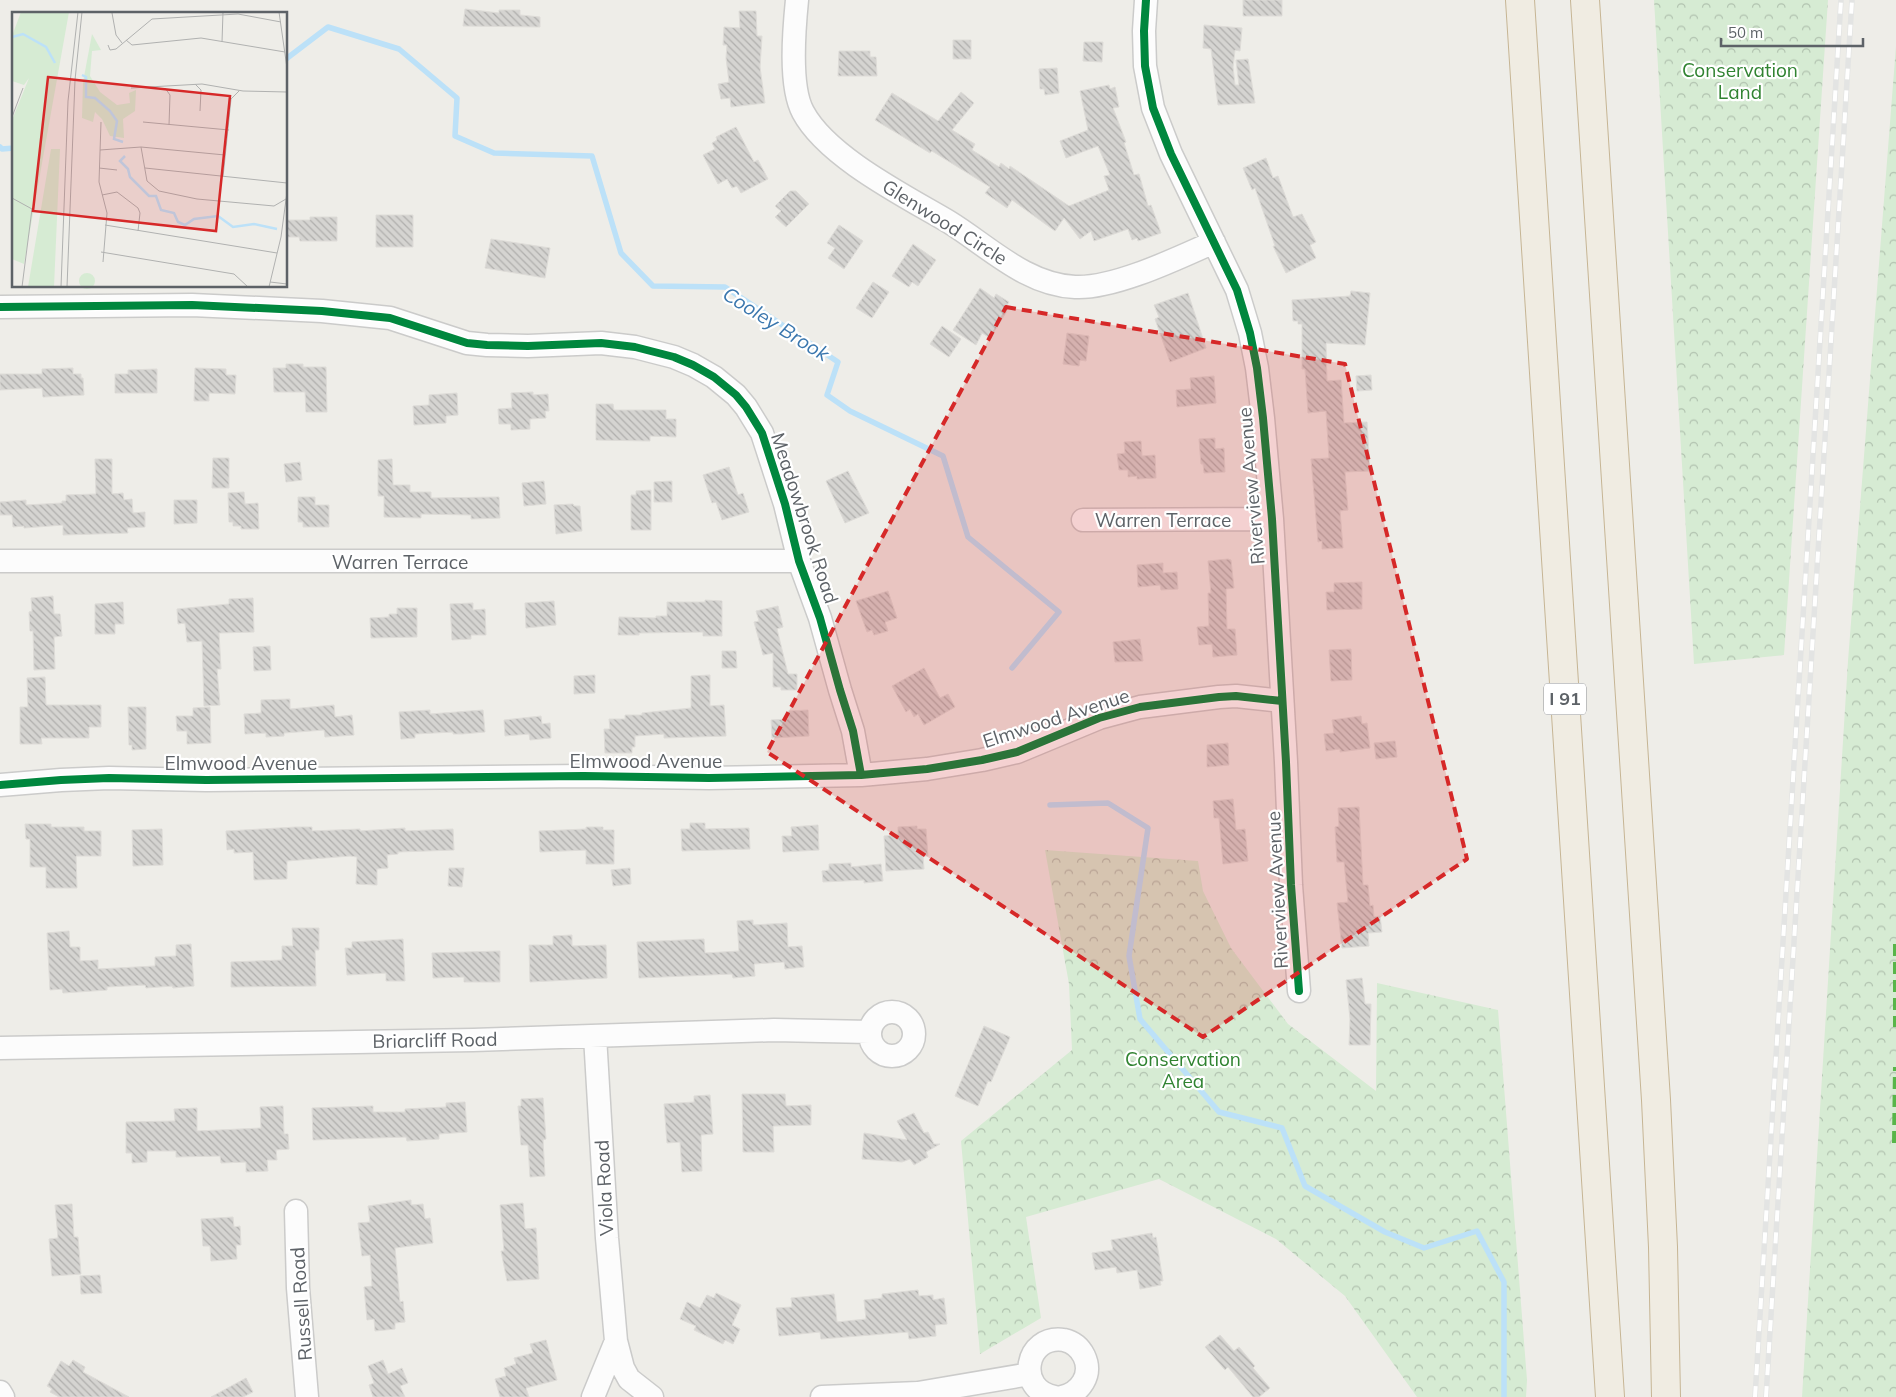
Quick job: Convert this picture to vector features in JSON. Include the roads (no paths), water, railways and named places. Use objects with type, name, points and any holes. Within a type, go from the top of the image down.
[{"type":"highway","name":"I 91","points":[[1520,0],[1610,1397]]},
{"type":"highway","points":[[1585,0],[1656,1100],[1663,1247],[1666,1397]]},
{"type":"street","name":"Glenwood Circle","points":[[796,0],[794,69],[797,96],[804,113],[815,130],[830,145],[866,171],[1014,266],[1057,285],[1085,287],[1123,279],[1214,242]]},
{"type":"street","name":"Riverview Avenue","points":[[1146,0],[1144,30],[1145,66],[1153,108],[1171,154],[1237,290],[1250,333],[1263,418],[1272,519],[1291,886],[1299,991]]},
{"type":"street","name":"Meadowbrook Road","points":[[0,307],[192,305],[322,311],[390,318],[430,332],[474,344],[528,346],[601,343],[635,347],[674,357],[693,365],[720,381],[736,395],[762,433],[785,504],[799,561],[820,618],[853,731],[861,775]]},
{"type":"street","name":"Warren Terrace","points":[[1083,520],[1272,519]]},
{"type":"street","name":"Warren Terrace","points":[[0,561],[799,561]]},
{"type":"street","name":"Elmwood Avenue","points":[[0,785],[109,778],[206,780],[584,776],[709,778],[861,775],[927,769],[1008,754],[1033,746],[1099,718],[1148,706],[1236,696],[1282,701]]},
{"type":"street","name":"Briarcliff Road","points":[[0,1048],[595,1036],[774,1030],[870,1032]]},
{"type":"street","name":"Viola Road","points":[[595,1036],[607,1238],[616,1341],[623,1368],[629,1379],[652,1397]]},
{"type":"street","name":"Russell Road","points":[[296,1211],[298,1288],[307,1397]]},
{"type":"street","points":[[1054,1397],[1044,1394],[1036,1388],[1030,1374],[1031,1359],[1036,1350],[1043,1344],[1057,1340],[1067,1341],[1076,1346],[1083,1354],[1086,1363],[1086,1378],[1077,1390],[1062,1397]]},
{"type":"street","name":"Viola Road","points":[[593,1397],[616,1341]]},
{"type":"street","points":[[822,1397],[918,1393],[1030,1374]]},
{"type":"street","points":[[0,1392],[4,1397]]},
{"type":"waterway","name":"Cooley Brook","points":[[288,57],[328,27],[399,49],[457,98],[455,136],[494,153],[592,156],[621,253],[653,286],[725,287],[838,362],[827,395],[850,411],[943,456],[968,537],[1059,612],[1012,668]]},
{"type":"waterway","name":"Cooley Brook","points":[[0,147],[2,149],[12,148]]},
{"type":"waterway","name":"Cooley Brook","points":[[1050,805],[1108,803],[1148,828],[1129,956],[1140,1019],[1219,1112],[1282,1128],[1305,1186],[1385,1232],[1424,1248],[1477,1231],[1504,1282],[1504,1397]]},
{"type":"railway","points":[[1755,1397],[1841,0]]},
{"type":"railway","points":[[1766,1397],[1852,0]]},
{"type":"park label","name":"Conservation Land","points":[[1740,81]]},
{"type":"park label","name":"Conservation Area","points":[[1183,1070]]}]
